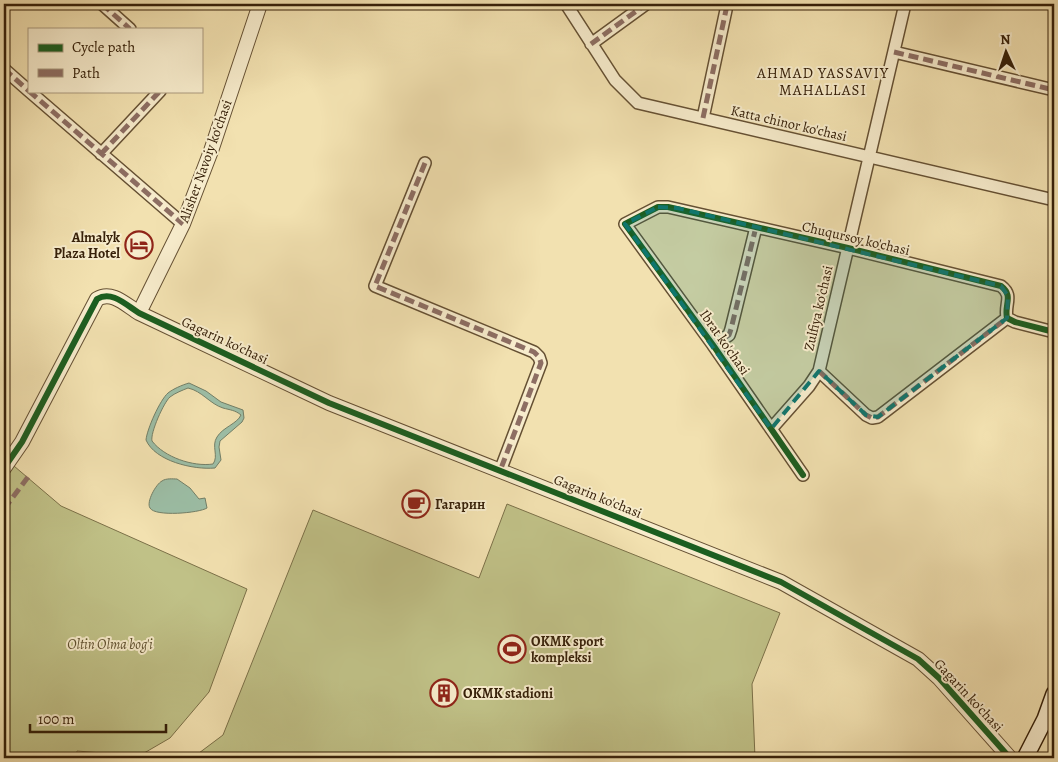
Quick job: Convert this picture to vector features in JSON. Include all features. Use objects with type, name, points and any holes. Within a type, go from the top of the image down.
[{"type":"main road","points":[[1025,758],[1045,720],[1054,694]]},
{"type":"street","points":[[102,4],[129,28]]},
{"type":"street","name":"Alisher Navoiy ko'chasi","points":[[139,313],[183,224],[211,151],[260,4]]},
{"type":"street","name":"Katta chinor ko'chasi","points":[[566,4],[615,80],[638,103],[1054,200]]},
{"type":"street","points":[[591,44],[646,4]]},
{"type":"street","points":[[703,118],[726,10],[724,4]]},
{"type":"street","name":"Zulfiya ko'chasi","points":[[771,429],[809,386],[819,371],[905,4]]},
{"type":"street","points":[[894,52],[1054,90]]},
{"type":"street","points":[[4,69],[28,90]]},
{"type":"street","points":[[30,92],[183,224]]},
{"type":"street","points":[[101,154],[159,92]]},
{"type":"street","points":[[425,163],[375,286],[534,352],[539,357],[541,363],[500,471]]},
{"type":"street","name":"Chuqursoy ko'chasi","points":[[625,224],[658,207],[668,207],[848,248],[1001,286],[1007,290],[1007,318]]},
{"type":"street","name":"Ibrat ko'chasi","points":[[625,224],[713,345],[803,475]]},
{"type":"street","points":[[713,345],[729,334],[731,329],[756,227]]},
{"type":"street","name":"Gagarin ko'chasi","points":[[6,461],[22,442],[97,298],[103,295],[110,295],[139,313],[329,403],[781,582],[918,659],[939,678],[1010,758]]},
{"type":"street","points":[[819,371],[866,415],[872,418],[878,417],[1007,318],[1015,322],[1054,332]]},
{"type":"highlighted area","points":[[658,207],[677,208],[1001,286],[1008,296],[1007,318],[878,417],[866,415],[819,371],[771,429],[625,224]]},
{"type":"green space","name":"Oltin Olma bog'i","points":[[14,466],[61,506],[247,589],[209,692],[170,738],[139,756],[77,751],[76,758],[4,758],[4,480]]},
{"type":"green space","name":"OKMK sport kompleksi","points":[[507,504],[780,613],[752,684],[755,758],[199,758],[199,753],[223,735],[313,510],[479,578]]},
{"type":"shaded area","points":[[189,383],[206,391],[221,402],[243,410],[244,418],[242,422],[220,441],[221,460],[215,468],[186,466],[166,459],[157,454],[146,440],[154,415],[161,402],[172,390]],"holes":[[[188,388],[214,404],[241,415],[215,440],[215,461],[213,464],[205,465],[180,460],[164,452],[152,441],[155,425],[167,400]]]},
{"type":"shaded area","points":[[165,479],[177,479],[190,488],[199,499],[205,498],[207,508],[187,513],[168,513],[154,511],[150,508],[150,498],[160,483]]},
{"type":"marked path","points":[[102,4],[129,28]]},
{"type":"marked path","points":[[591,44],[646,4]]},
{"type":"marked path","points":[[703,118],[726,10],[724,4]]},
{"type":"marked path","points":[[894,52],[1054,90]]},
{"type":"marked path","points":[[4,69],[28,90]]},
{"type":"marked path","points":[[30,92],[183,224]]},
{"type":"marked path","points":[[101,154],[159,92]]},
{"type":"marked path","points":[[425,163],[375,286],[534,352],[539,357],[541,363],[500,471]]},
{"type":"marked path","points":[[713,345],[729,335],[756,227]]},
{"type":"marked path","points":[[819,371],[866,415],[872,418],[878,417],[1007,318]]},
{"type":"marked path","points":[[4,509],[28,477]]},
{"type":"cycle path","points":[[803,475],[713,345],[625,224],[658,207],[668,207],[848,248],[1001,286],[1008,297],[1007,318],[1015,322],[1054,332]]},
{"type":"cycle path","points":[[4,468],[22,442],[97,299],[108,296],[113,297],[139,313],[329,403],[781,582],[918,659],[939,678],[1010,758]]},
{"type":"place","name":"Almalyk Plaza Hotel","points":[[139,245]]},
{"type":"place","name":"Гагарин","points":[[416,504]]},
{"type":"place","name":"OKMK sport kompleksi","points":[[512,649]]},
{"type":"place","name":"OKMK stadioni","points":[[444,693]]},
{"type":"district","name":"AHMAD YASSAVIY MAHALLASI","points":[[823,82]]}]
